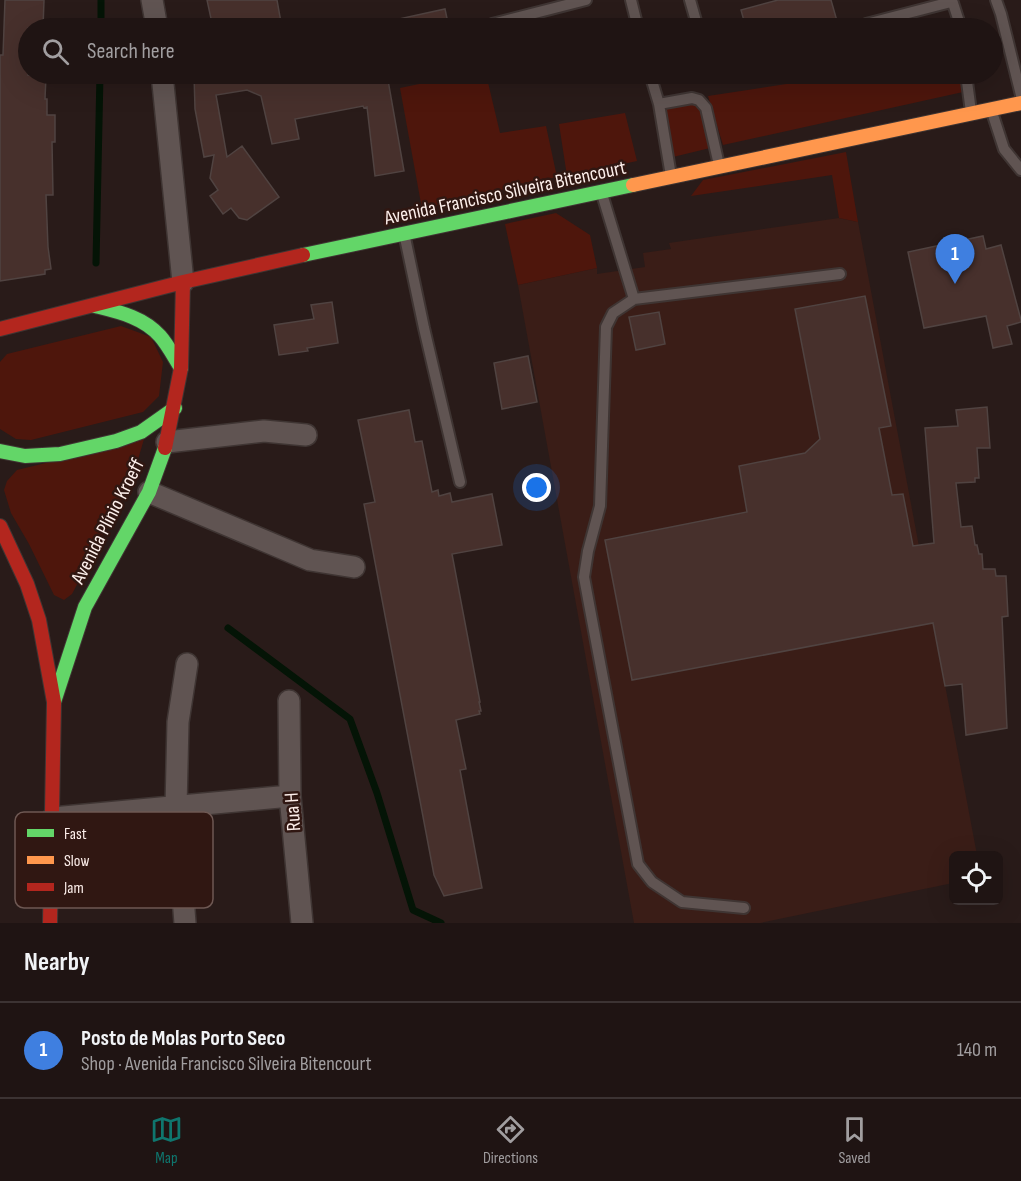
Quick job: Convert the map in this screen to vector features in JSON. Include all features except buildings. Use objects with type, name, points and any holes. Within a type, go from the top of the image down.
[{"type":"main road","name":"Avenida Francisco Silveira Bitencourt","points":[[0,329],[183,282],[404,233],[1021,103]]},
{"type":"main road","name":"Avenida Plínio Kroeff","points":[[54,702],[85,607],[149,492],[167,442],[181,368],[183,282]]},
{"type":"main road","points":[[92,306],[126,314],[149,326],[166,343],[181,368]]},
{"type":"main road","points":[[0,451],[25,456],[60,454],[116,441],[141,432],[174,408]]},
{"type":"main road","name":"Avenida Plínio Kroeff","points":[[0,526],[27,584],[39,620],[54,702],[53,812]]},
{"type":"main road","name":"Avenida Plínio Kroeff","points":[[50,908],[50,923]]},
{"type":"street","points":[[152,0],[155,18]]},
{"type":"street","points":[[163,84],[183,282]]},
{"type":"street","points":[[167,442],[264,430],[306,435]]},
{"type":"street","points":[[149,492],[310,560],[354,567]]},
{"type":"street","points":[[176,812],[178,722],[187,664]]},
{"type":"street","name":"Rua H","points":[[289,701],[290,796],[302,923]]},
{"type":"street","points":[[120,812],[290,796]]},
{"type":"street","points":[[184,908],[185,923]]},
{"type":"lane","points":[[516,18],[586,0]]},
{"type":"lane","points":[[631,0],[636,18]]},
{"type":"lane","points":[[690,0],[695,18]]},
{"type":"lane","points":[[996,0],[1002,18]]},
{"type":"lane","points":[[889,18],[951,2],[958,18]]},
{"type":"lane","points":[[1003,22],[1021,95]]},
{"type":"lane","points":[[653,84],[659,104],[671,177]]},
{"type":"lane","points":[[967,84],[971,113]]},
{"type":"lane","points":[[659,104],[692,98],[699,100],[706,108],[720,166]]},
{"type":"lane","points":[[990,109],[1004,149],[1021,170]]},
{"type":"lane","points":[[602,191],[634,299]]},
{"type":"lane","points":[[404,233],[460,482]]},
{"type":"lane","points":[[744,908],[682,903],[652,882],[638,864],[584,577],[600,506],[606,327],[613,313],[634,299],[840,274]]},
{"type":"shaded area","points":[[419,84],[488,84],[500,133],[546,126],[557,177],[422,209],[400,88]]},
{"type":"shaded area","points":[[786,84],[962,84],[963,92],[723,145],[708,96]]},
{"type":"shaded area","points":[[695,103],[702,111],[710,148],[673,157],[665,107]]},
{"type":"shaded area","points":[[625,113],[637,161],[567,176],[559,124]]},
{"type":"shaded area","points":[[846,152],[858,222],[839,218],[832,175],[691,196],[703,180]]},
{"type":"shaded area","points":[[556,213],[590,235],[597,268],[518,285],[505,224]]},
{"type":"shaded area","points":[[839,218],[858,222],[976,851],[949,851],[949,884],[760,923],[634,923],[518,285],[597,268],[597,274],[645,267],[643,253],[671,249],[669,243]]},
{"type":"shaded area","points":[[121,326],[151,337],[163,362],[159,396],[143,412],[31,440],[16,439],[0,429],[0,362],[7,354]]},
{"type":"shaded area","points":[[144,439],[132,480],[72,594],[64,600],[54,595],[11,513],[4,490],[7,481],[17,470]]},
{"type":"waterway","points":[[101,0],[101,18]]},
{"type":"waterway","points":[[96,263],[100,84]]},
{"type":"waterway","points":[[228,628],[350,719],[377,793],[413,910],[441,923]]},
{"type":"traffic: fast","points":[[303,255],[633,185]]},
{"type":"traffic: fast","points":[[95,306],[130,316],[146,324],[163,340],[181,368]]},
{"type":"traffic: fast","points":[[0,451],[25,456],[60,454],[116,441],[141,432],[175,408]]},
{"type":"traffic: fast","points":[[54,702],[85,607],[149,492],[165,448]]},
{"type":"traffic: slow","points":[[633,185],[1021,103]]},
{"type":"traffic: jam","points":[[0,329],[183,282],[303,255]]},
{"type":"traffic: jam","points":[[165,448],[181,368],[183,282]]},
{"type":"traffic: jam","points":[[0,526],[27,584],[39,620],[54,702],[52,812]]},
{"type":"traffic: jam","points":[[50,908],[50,923]]},
{"type":"place","name":"Posto de Molas Porto Seco","points":[[955,284]]}]
